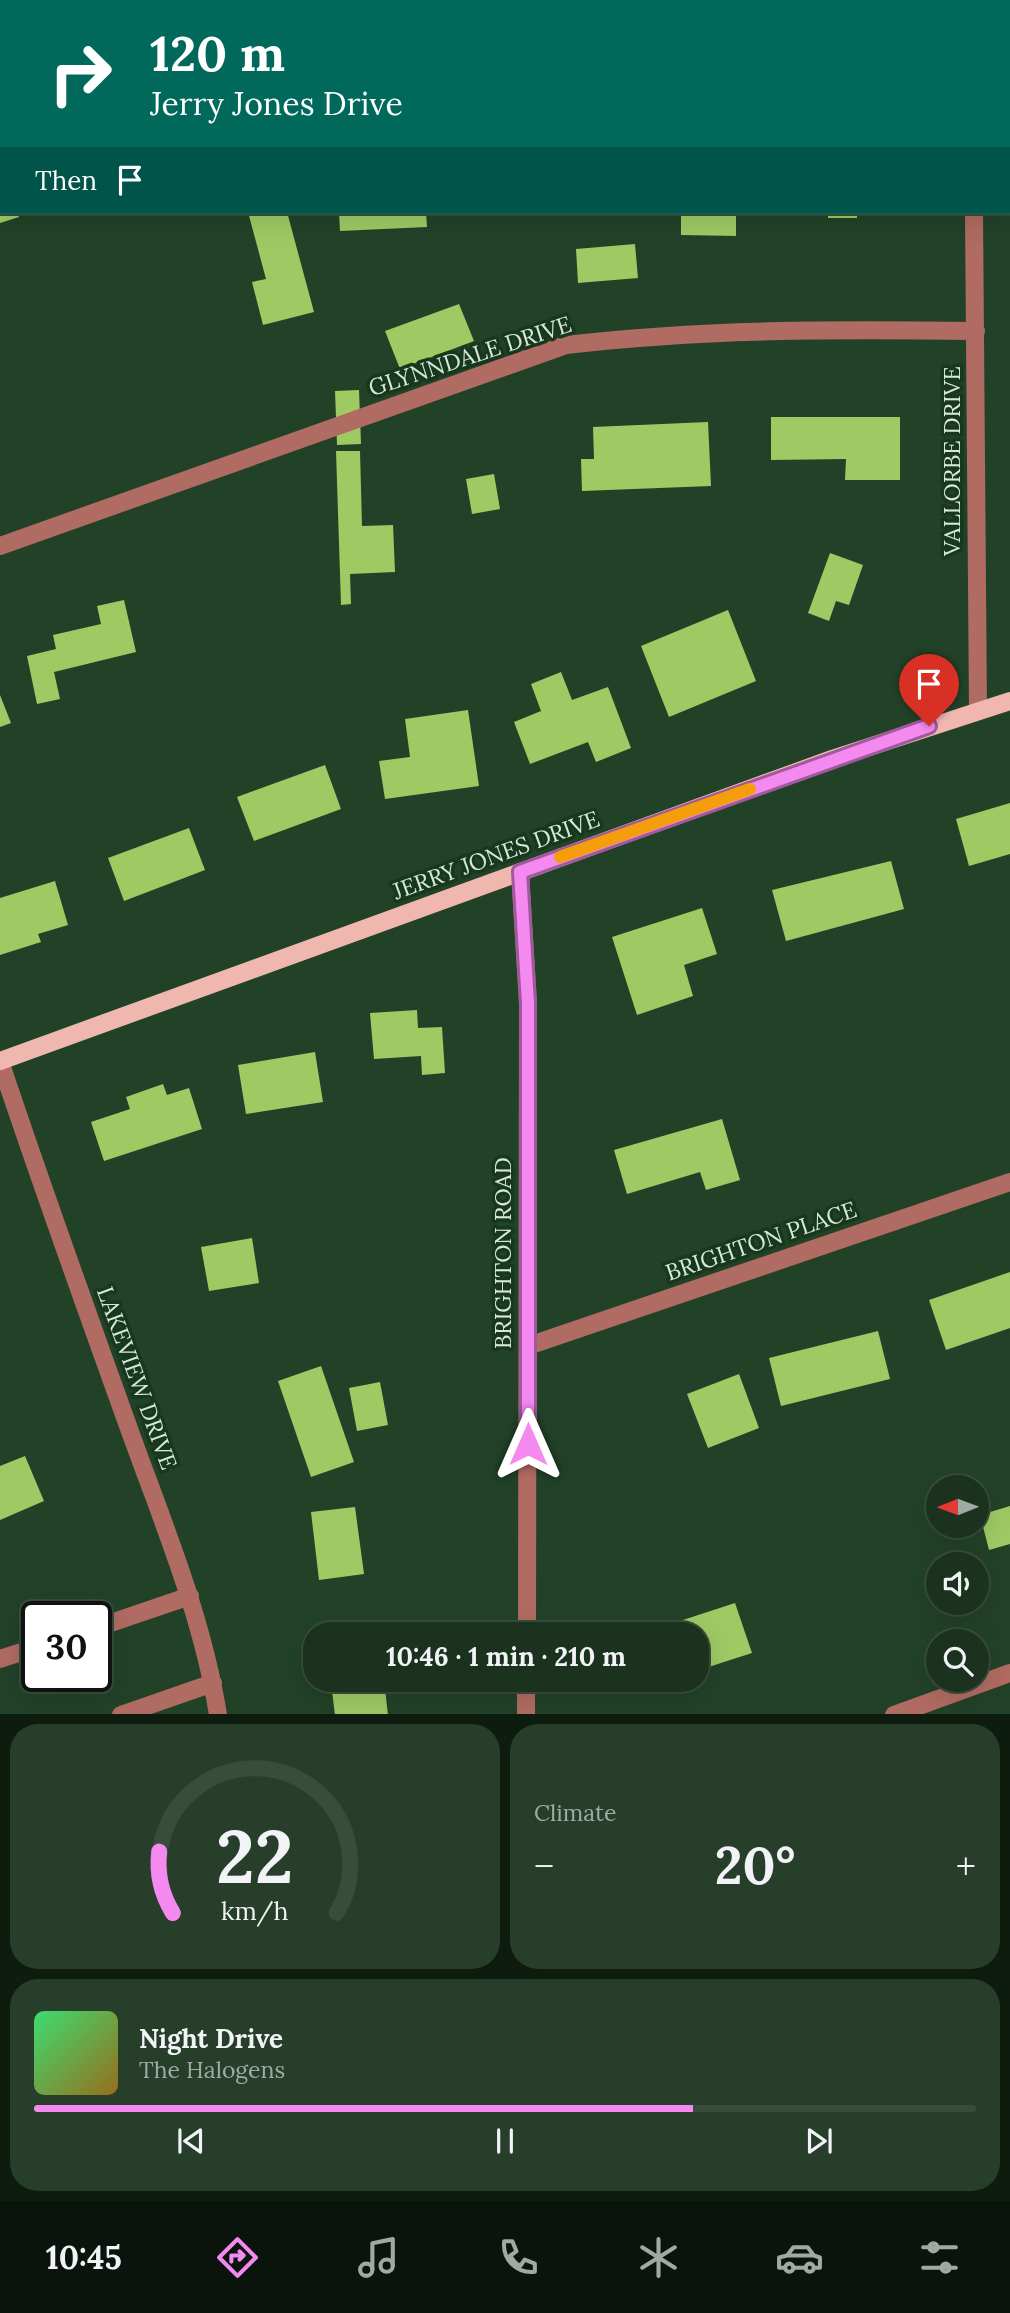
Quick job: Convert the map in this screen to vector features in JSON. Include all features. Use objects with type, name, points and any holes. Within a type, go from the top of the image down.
[{"type":"main road","name":"JERRY JONES DRIVE","points":[[0,1061],[520,872],[978,709],[1010,701]]},
{"type":"street","name":"VALLORBE DRIVE","points":[[974,214],[978,709]]},
{"type":"street","name":"GLYNNDALE DRIVE","points":[[0,546],[566,345],[616,339],[818,329],[976,331]]},
{"type":"street","name":"BRIGHTON ROAD","points":[[520,872],[528,1003],[527,1622]]},
{"type":"street","name":"LAKEVIEW DRIVE","points":[[0,1061],[56,1227],[190,1596],[214,1683],[218,1714]]},
{"type":"street","name":"BRIGHTON PLACE","points":[[528,1346],[1010,1182]]},
{"type":"street","points":[[112,1623],[190,1596]]},
{"type":"street","points":[[0,1659],[21,1652]]},
{"type":"street","points":[[894,1714],[1010,1673]]},
{"type":"street","points":[[121,1714],[214,1683]]},
{"type":"street","points":[[526,1692],[526,1714]]},
{"type":"building","points":[[0,214],[18,214],[19,217],[0,223]]},
{"type":"building","points":[[249,214],[288,214],[314,312],[263,325],[252,282],[266,279]]},
{"type":"building","points":[[339,214],[426,214],[427,227],[340,231]]},
{"type":"building","points":[[681,214],[736,214],[736,236],[681,235]]},
{"type":"building","points":[[828,214],[857,214],[857,218],[828,218]]},
{"type":"building","points":[[635,244],[638,278],[578,283],[576,249]]},
{"type":"building","points":[[459,304],[474,341],[400,369],[385,331]]},
{"type":"building","points":[[359,390],[361,444],[337,445],[335,391]]},
{"type":"building","points":[[771,417],[900,417],[900,480],[845,480],[846,459],[771,460]]},
{"type":"building","points":[[708,422],[711,486],[582,491],[581,459],[594,459],[593,427]]},
{"type":"building","points":[[336,451],[360,451],[362,526],[393,525],[395,572],[350,574],[351,604],[341,605]]},
{"type":"building","points":[[494,474],[500,509],[472,514],[466,479]]},
{"type":"building","points":[[830,553],[863,565],[849,605],[836,601],[829,621],[808,613]]},
{"type":"building","points":[[124,600],[136,652],[54,672],[60,699],[37,704],[27,656],[56,649],[53,635],[101,624],[97,606]]},
{"type":"building","points":[[728,610],[756,681],[669,717],[641,646]]},
{"type":"building","points":[[561,672],[572,700],[608,687],[631,748],[596,762],[588,742],[530,764],[514,722],[541,711],[531,684]]},
{"type":"building","points":[[0,695],[11,723],[0,727]]},
{"type":"building","points":[[468,710],[479,786],[385,799],[379,761],[410,757],[405,719]]},
{"type":"building","points":[[325,765],[341,809],[254,841],[237,797]]},
{"type":"building","points":[[1010,803],[1010,854],[969,866],[956,819]]},
{"type":"building","points":[[189,828],[205,870],[124,901],[108,858]]},
{"type":"building","points":[[891,861],[904,909],[786,941],[772,890]]},
{"type":"building","points":[[55,881],[68,925],[38,934],[41,942],[0,955],[0,898]]},
{"type":"building","points":[[702,908],[717,954],[684,965],[693,996],[637,1015],[612,937]]},
{"type":"building","points":[[417,1010],[418,1028],[442,1027],[445,1073],[422,1075],[421,1056],[374,1059],[370,1013]]},
{"type":"building","points":[[315,1052],[323,1102],[246,1114],[238,1065]]},
{"type":"building","points":[[163,1084],[167,1095],[189,1088],[202,1129],[104,1161],[91,1122],[130,1109],[126,1097]]},
{"type":"building","points":[[722,1119],[740,1180],[706,1190],[700,1172],[627,1194],[614,1150]]},
{"type":"building","points":[[252,1238],[259,1283],[209,1291],[201,1247]]},
{"type":"building","points":[[1010,1272],[1010,1328],[946,1350],[929,1300]]},
{"type":"building","points":[[878,1331],[890,1379],[781,1406],[769,1358]]},
{"type":"building","points":[[321,1366],[354,1462],[311,1477],[278,1381]]},
{"type":"building","points":[[739,1374],[759,1428],[708,1448],[687,1394]]},
{"type":"building","points":[[380,1382],[388,1425],[357,1431],[349,1388]]},
{"type":"building","points":[[25,1456],[44,1501],[0,1520],[0,1466]]},
{"type":"building","points":[[1010,1506],[1010,1544],[989,1550],[986,1538],[989,1538],[989,1512]]},
{"type":"building","points":[[355,1507],[364,1574],[319,1580],[311,1512]]},
{"type":"building","points":[[735,1603],[752,1653],[709,1667],[709,1622],[677,1622]]},
{"type":"building","points":[[332,1692],[385,1692],[388,1714],[335,1714]]},
{"type":"slow traffic","points":[[560,857],[750,789]]},
{"type":"route","points":[[528,1444],[528,1003],[520,872],[929,726]]}]
